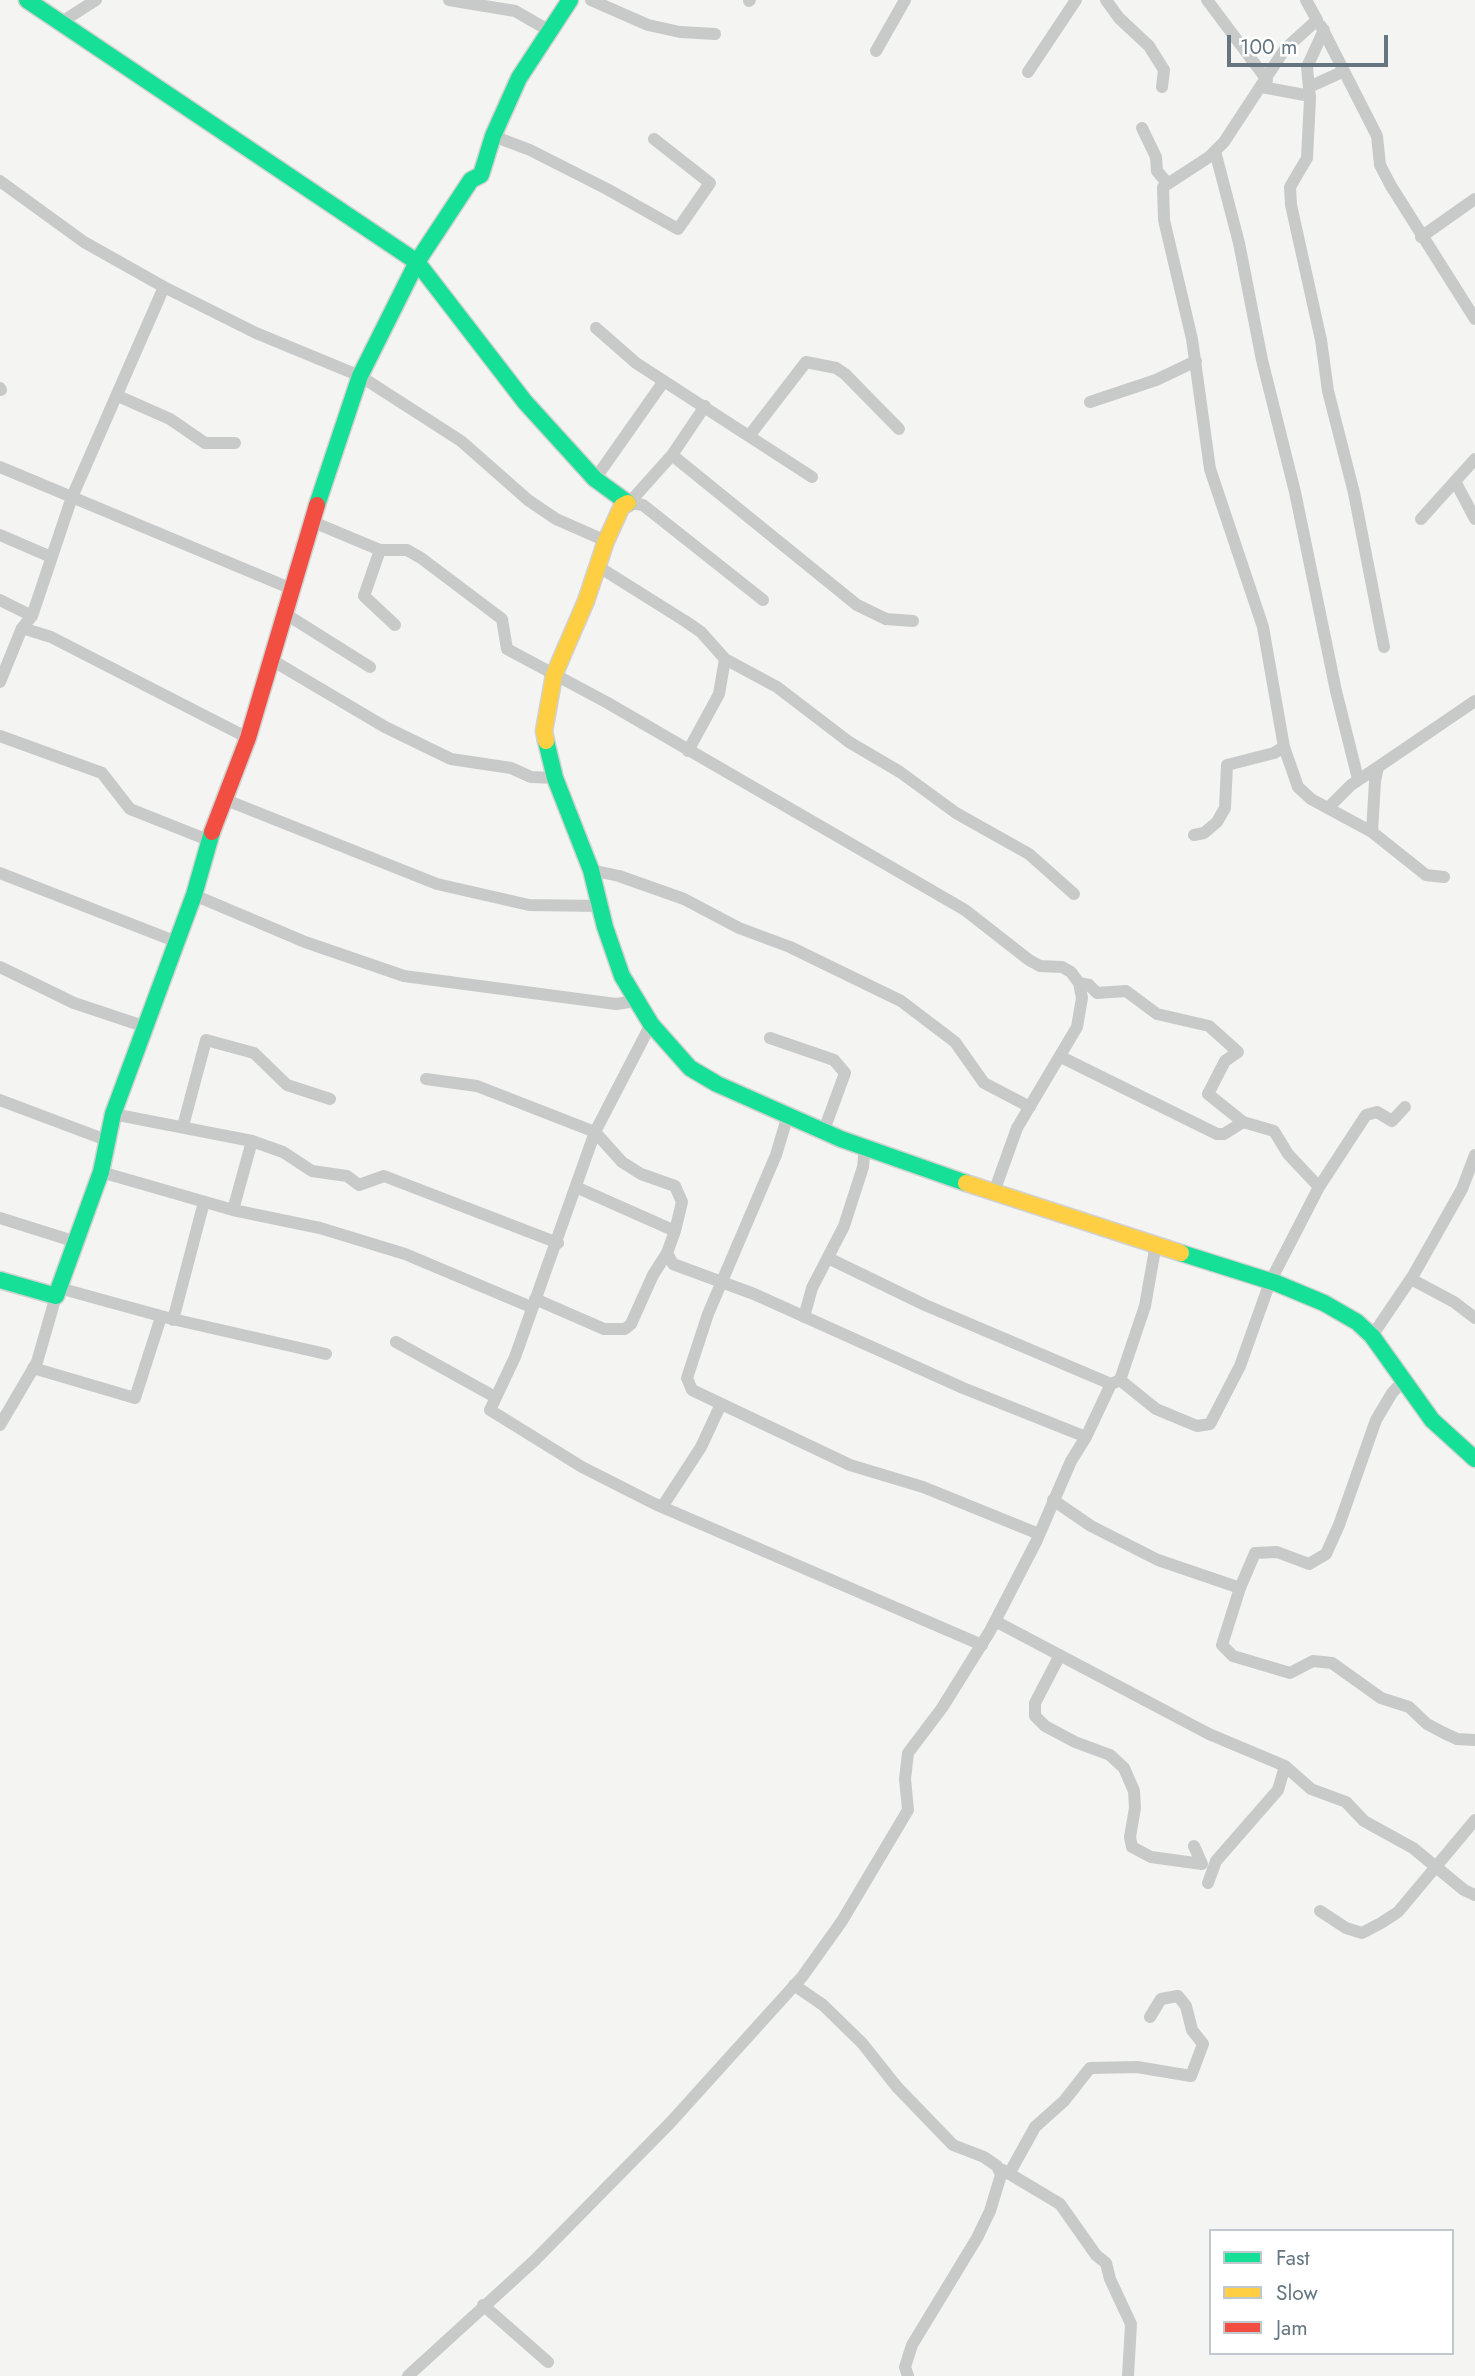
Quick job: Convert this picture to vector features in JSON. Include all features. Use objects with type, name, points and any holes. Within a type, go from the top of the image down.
[{"type":"street","points":[[27,0],[417,262],[525,402],[595,479],[629,503],[643,505],[698,545],[763,600]]},
{"type":"street","points":[[60,23],[96,0]]},
{"type":"street","points":[[449,0],[515,11],[550,31]]},
{"type":"street","points":[[0,1425],[33,1368],[73,1241],[101,1171],[113,1114],[194,895],[208,840],[226,800],[248,738],[328,466],[360,376],[417,262],[471,180],[481,175],[493,136],[519,78],[570,0]]},
{"type":"street","points":[[592,0],[649,25],[680,33],[715,34]]},
{"type":"street","points":[[876,51],[905,0]]},
{"type":"street","points":[[1028,72],[1076,0]]},
{"type":"street","points":[[1106,0],[1119,18],[1149,46],[1164,70],[1162,87]]},
{"type":"street","points":[[1207,0],[1264,83],[1309,91],[1342,72]]},
{"type":"street","points":[[1308,1],[1377,136],[1380,165],[1421,237],[1475,319]]},
{"type":"street","points":[[1321,25],[1285,49],[1215,151],[1163,187],[1164,220],[1178,271],[1196,361],[1210,470],[1263,627],[1284,747],[1298,787],[1311,799],[1372,832],[1426,875],[1444,877]]},
{"type":"street","points":[[1321,25],[1307,67],[1307,158],[1290,187],[1291,205],[1321,340],[1328,391],[1371,570],[1384,646]]},
{"type":"street","points":[[1142,128],[1156,157],[1157,172],[1168,184]]},
{"type":"street","points":[[493,136],[530,150],[607,188],[678,229],[709,183],[654,139]]},
{"type":"street","points":[[1215,151],[1237,231],[1262,360],[1296,492],[1336,691],[1359,779]]},
{"type":"street","points":[[0,181],[84,242],[164,288],[256,333],[360,376],[461,441],[528,500],[556,519],[606,541]]},
{"type":"street","points":[[1421,237],[1475,199]]},
{"type":"street","points":[[0,682],[22,628],[32,616],[72,496],[164,288]]},
{"type":"street","points":[[596,328],[636,363],[812,477]]},
{"type":"street","points":[[1090,402],[1156,380],[1196,361]]},
{"type":"street","points":[[749,436],[806,362],[836,368],[845,374],[899,429]]},
{"type":"street","points":[[595,479],[664,381]]},
{"type":"street","points":[[118,396],[170,419],[205,443],[235,443]]},
{"type":"street","points":[[705,406],[672,454],[629,503],[622,506],[554,675],[544,731],[555,778],[591,870],[615,957],[651,1024],[690,1068],[717,1084],[824,1130],[994,1192],[1270,1282],[1324,1303],[1357,1322],[1372,1336],[1432,1420],[1475,1459]]},
{"type":"street","points":[[672,454],[857,605],[886,619],[913,621]]},
{"type":"street","points":[[1421,519],[1475,459]]},
{"type":"street","points":[[0,467],[292,589]]},
{"type":"street","points":[[1455,481],[1475,519]]},
{"type":"street","points":[[313,522],[380,550],[407,550],[421,558],[502,619],[507,649],[606,702],[965,910],[1029,960],[1040,965],[1062,967],[1079,983],[1089,985],[1097,993],[1126,992],[1157,1014],[1209,1026],[1238,1052],[1224,1061],[1208,1094],[1243,1122],[1273,1131],[1288,1154],[1319,1187]]},
{"type":"street","points":[[0,535],[51,557]]},
{"type":"street","points":[[380,550],[363,596],[394,625]]},
{"type":"street","points":[[598,567],[701,632],[725,659],[777,687],[849,742],[900,772],[956,813],[1029,854],[1074,894]]},
{"type":"street","points":[[0,600],[32,616]]},
{"type":"street","points":[[284,612],[370,667]]},
{"type":"street","points":[[22,628],[51,637],[167,694],[248,738]]},
{"type":"street","points":[[271,659],[386,727],[451,759],[511,768],[531,777],[555,778]]},
{"type":"street","points":[[688,751],[719,694],[725,659]]},
{"type":"street","points":[[1329,807],[1359,779],[1475,701]]},
{"type":"street","points":[[0,736],[102,773],[130,809],[208,840]]},
{"type":"street","points":[[1194,835],[1204,833],[1217,822],[1225,807],[1227,765],[1274,753],[1284,747]]},
{"type":"street","points":[[1372,832],[1378,767]]},
{"type":"street","points":[[226,800],[437,884],[529,905],[600,906]]},
{"type":"street","points":[[591,870],[619,876],[684,899],[739,928],[790,947],[901,1001],[955,1042],[984,1083],[1030,1107]]},
{"type":"street","points":[[0,873],[177,942]]},
{"type":"street","points":[[194,895],[305,942],[404,976],[616,1004],[636,1000]]},
{"type":"street","points":[[0,967],[74,1003],[146,1027]]},
{"type":"street","points":[[994,1192],[1017,1129],[1077,1027],[1081,1013],[1079,983]]},
{"type":"street","points":[[651,1024],[595,1132],[558,1243],[533,1303],[515,1357],[491,1410],[517,1429],[582,1467],[662,1507],[982,1645]]},
{"type":"street","points":[[770,1038],[834,1060],[845,1073],[824,1130]]},
{"type":"street","points":[[183,1126],[206,1040],[254,1053],[287,1085],[330,1099]]},
{"type":"street","points":[[1061,1057],[1213,1132],[1224,1134],[1243,1122]]},
{"type":"street","points":[[101,1171],[233,1210],[320,1228],[405,1254],[604,1329],[625,1329],[631,1324],[653,1275],[667,1253],[682,1202],[681,1193],[675,1186],[641,1174],[622,1162],[595,1132],[477,1086],[426,1079]]},
{"type":"street","points":[[0,1100],[106,1140]]},
{"type":"street","points":[[828,1258],[925,1305],[1115,1382],[1156,1409],[1197,1426],[1210,1423],[1240,1366],[1270,1282],[1319,1187],[1366,1115],[1377,1112],[1392,1121],[1405,1107]]},
{"type":"street","points":[[113,1114],[252,1142],[283,1152],[312,1171],[347,1177],[359,1185],[384,1176],[558,1243]]},
{"type":"street","points":[[788,1115],[754,1208],[720,1282],[687,1378],[692,1390],[849,1465],[923,1487],[1039,1534]]},
{"type":"street","points":[[233,1210],[252,1142]]},
{"type":"street","points":[[803,1317],[812,1288],[844,1226],[863,1167],[865,1146]]},
{"type":"street","points":[[1372,1336],[1468,1190],[1475,1155]]},
{"type":"street","points":[[578,1188],[675,1231]]},
{"type":"street","points":[[33,1368],[135,1398],[167,1318],[204,1202]]},
{"type":"street","points":[[0,1218],[73,1241]]},
{"type":"street","points":[[408,2376],[534,2261],[670,2123],[794,1986],[842,1921],[908,1810],[905,1779],[908,1753],[942,1708],[982,1645],[1039,1534],[1071,1461],[1115,1382],[1145,1306],[1156,1244]]},
{"type":"street","points":[[667,1253],[673,1264],[803,1317],[963,1388],[1086,1437]]},
{"type":"street","points":[[1411,1279],[1454,1302],[1475,1318]]},
{"type":"street","points":[[0,1280],[326,1354]]},
{"type":"street","points":[[397,1342],[495,1397]]},
{"type":"street","points":[[1405,1379],[1376,1420],[1326,1554],[1310,1564],[1277,1552],[1255,1553],[1240,1588],[1222,1645],[1233,1656],[1290,1673],[1313,1661],[1332,1663],[1381,1698],[1409,1707],[1427,1724],[1444,1734],[1457,1739],[1475,1740]]},
{"type":"street","points":[[662,1507],[701,1447],[720,1404]]},
{"type":"street","points":[[1052,1500],[1091,1526],[1158,1560],[1240,1588]]},
{"type":"street","points":[[995,1621],[1209,1734],[1284,1766],[1311,1788],[1346,1802],[1364,1821],[1413,1848],[1464,1890],[1475,1895]]},
{"type":"street","points":[[1060,1656],[1035,1703],[1035,1716],[1045,1726],[1075,1742],[1110,1755],[1124,1769],[1133,1791],[1136,1808],[1130,1838],[1132,1846],[1152,1857],[1202,1864],[1194,1846]]},
{"type":"street","points":[[1208,1883],[1216,1861],[1278,1790],[1284,1766]]},
{"type":"street","points":[[1320,1911],[1346,1928],[1362,1933],[1398,1912],[1475,1820]]},
{"type":"street","points":[[794,1986],[823,2005],[862,2043],[897,2087],[953,2145],[997,2166],[1060,2204],[1096,2255],[1106,2263],[1110,2279],[1130,2324],[1128,2376]]},
{"type":"street","points":[[1010,2174],[1035,2127],[1064,2101],[1090,2068],[1137,2067],[1191,2076],[1203,2044],[1192,2030],[1186,2006],[1178,1996],[1161,1999],[1150,2017]]},
{"type":"street","points":[[908,2376],[905,2367],[912,2345],[990,2211],[1001,2175],[997,2166]]},
{"type":"street","points":[[483,2305],[548,2362]]},
{"type":"traffic: fast","points":[[27,0],[417,262],[525,402],[595,479],[628,503]]},
{"type":"traffic: fast","points":[[317,505],[360,376],[417,262],[471,180],[481,175],[493,136],[519,78],[570,0]]},
{"type":"traffic: fast","points":[[546,741],[555,778],[591,870],[605,927],[622,976],[651,1024],[690,1068],[717,1084],[841,1139],[966,1183]]},
{"type":"traffic: fast","points":[[0,1280],[56,1296],[101,1172],[113,1114],[194,895],[212,832]]},
{"type":"traffic: fast","points":[[1181,1253],[1276,1283],[1324,1303],[1357,1322],[1372,1336],[1432,1420],[1475,1459]]},
{"type":"traffic: slow","points":[[546,741],[544,731],[554,675],[586,601],[606,541],[622,506],[628,503]]},
{"type":"traffic: slow","points":[[966,1183],[1181,1253]]},
{"type":"traffic: jam","points":[[212,832],[248,738],[317,505]]}]
